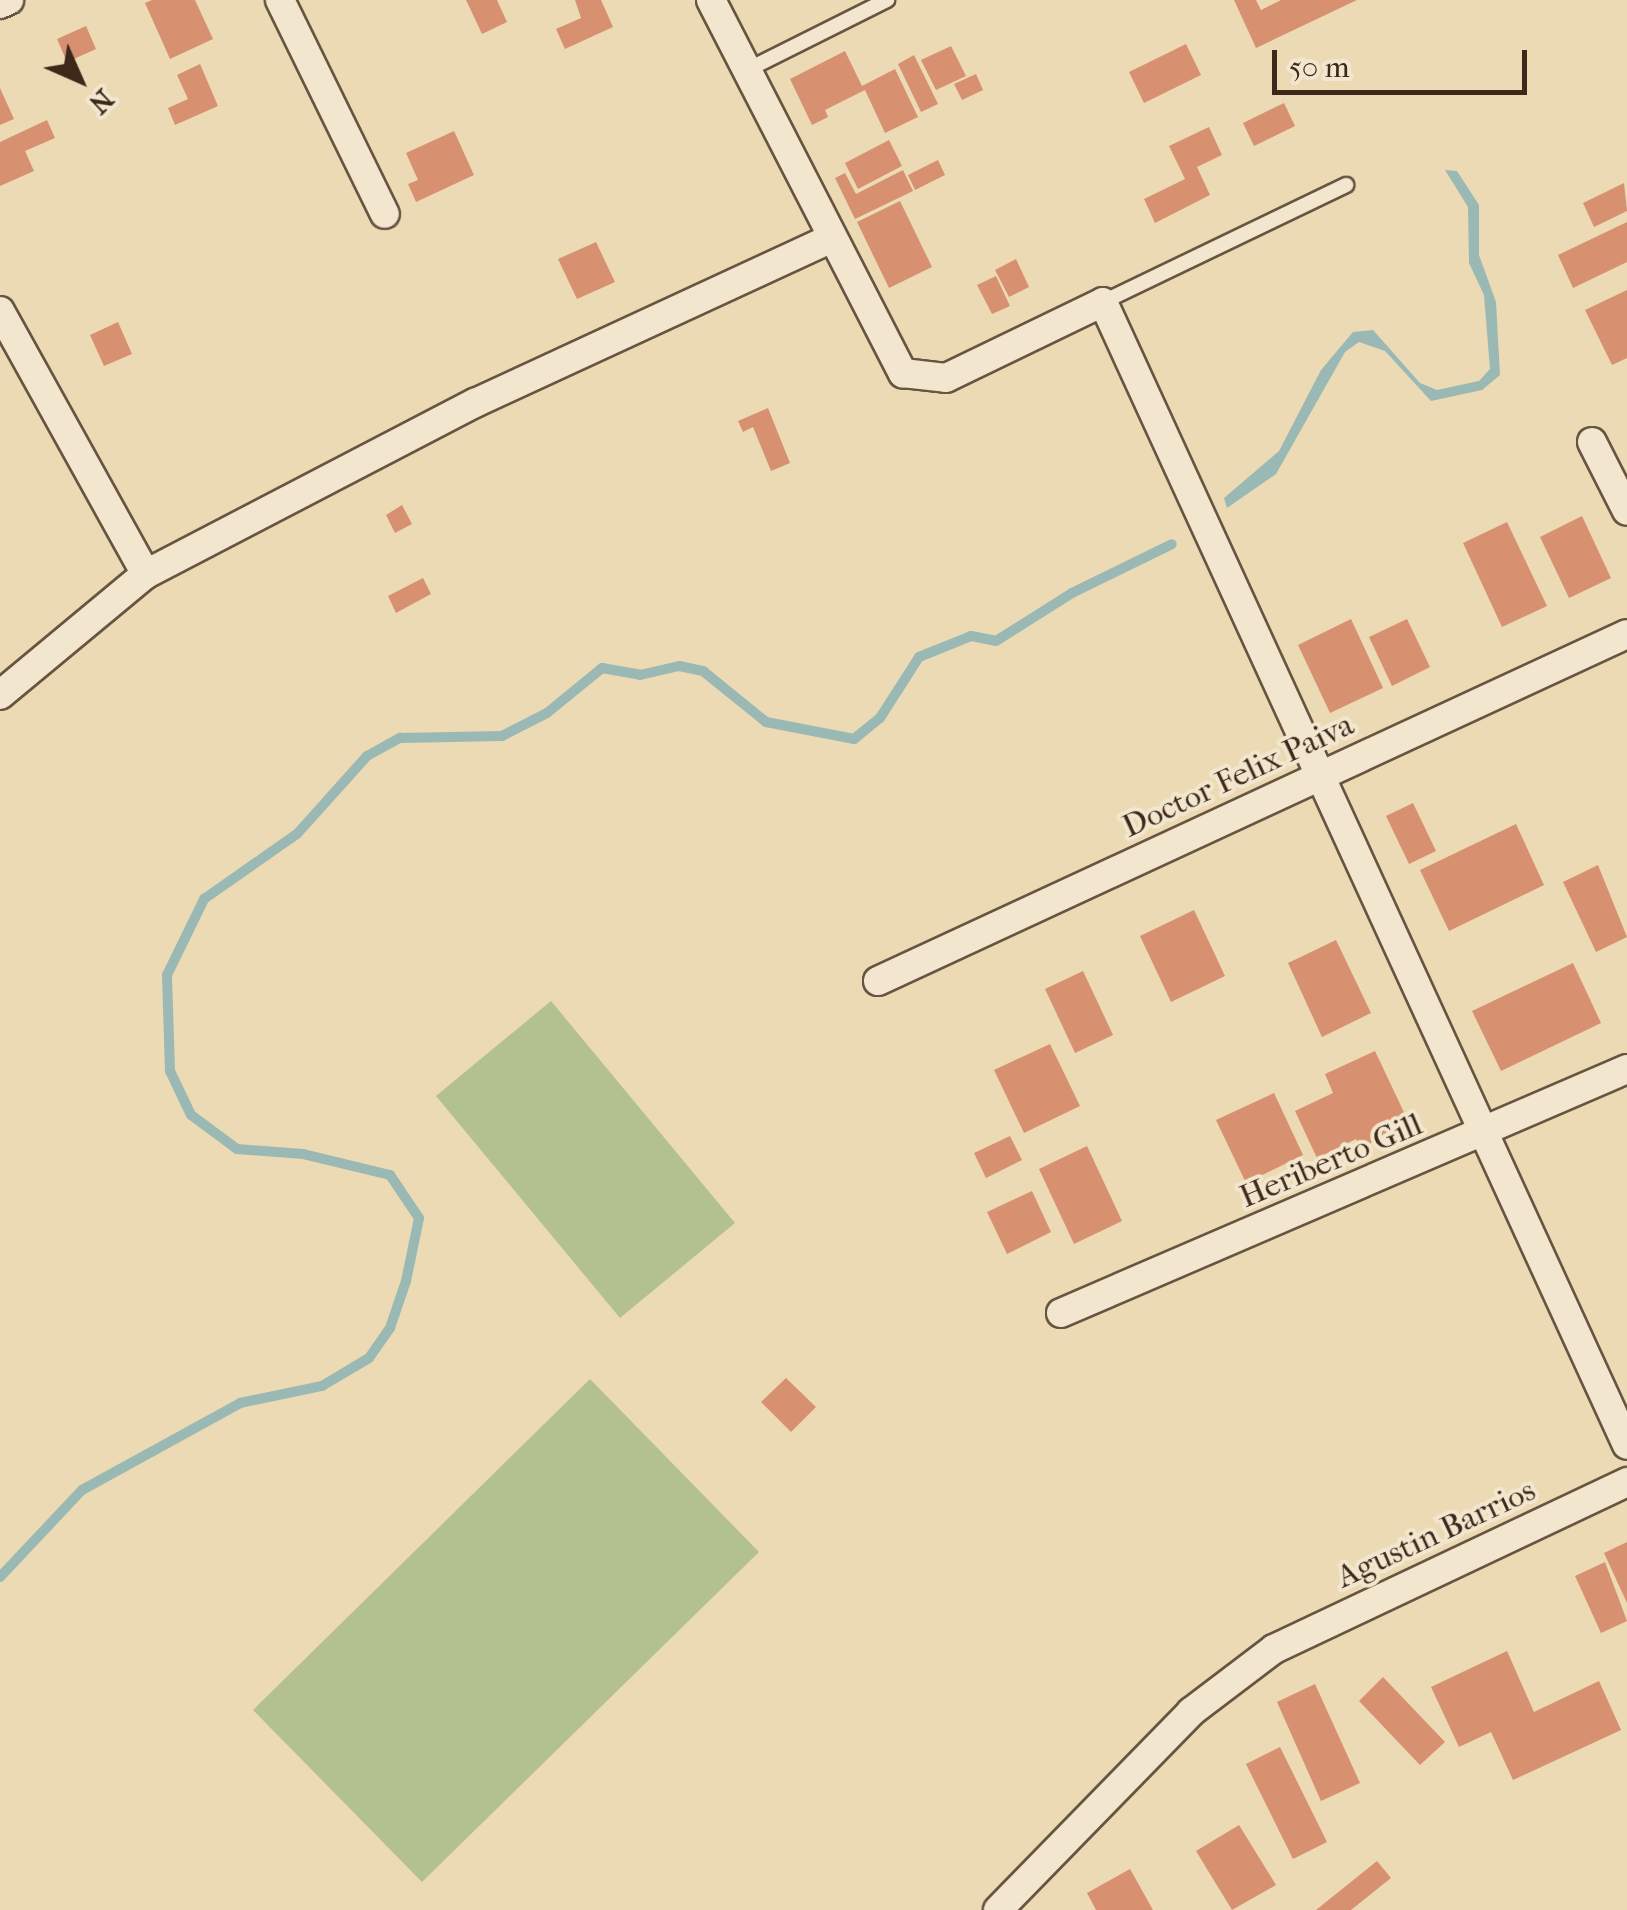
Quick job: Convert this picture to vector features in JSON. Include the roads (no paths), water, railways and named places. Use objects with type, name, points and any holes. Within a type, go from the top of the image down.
[{"type":"street","points":[[0,4],[9,0]]},
{"type":"street","points":[[280,0],[385,214]]},
{"type":"street","points":[[711,0],[892,359],[920,380],[946,378],[1103,302],[1627,1445]]},
{"type":"street","points":[[0,695],[146,574],[475,403],[832,238]]},
{"type":"street","points":[[0,310],[146,574]]},
{"type":"street","points":[[1592,442],[1627,511]]},
{"type":"street","name":"Doctor Felix Paiva","points":[[878,981],[1627,634]]},
{"type":"street","name":"Heriberto Gill","points":[[1061,1313],[1484,1134],[1627,1069]]},
{"type":"street","name":"Agustin Barrios","points":[[998,1910],[1192,1712],[1274,1650],[1627,1482]]},
{"type":"lane","points":[[746,70],[887,0]]},
{"type":"lane","points":[[1103,302],[1346,185]]},
{"type":"water","points":[[1445,170],[1457,171],[1479,205],[1479,255],[1496,302],[1500,375],[1482,390],[1431,401],[1385,351],[1359,342],[1345,352],[1276,474],[1227,508],[1224,498],[1279,451],[1321,370],[1353,332],[1373,330],[1420,383],[1437,390],[1479,381],[1490,369],[1484,295],[1469,263],[1468,207]]},
{"type":"waterway","points":[[0,1577],[82,1490],[240,1403],[322,1386],[369,1358],[390,1328],[406,1281],[419,1218],[390,1175],[303,1154],[237,1149],[191,1115],[170,1071],[167,975],[204,899],[297,834],[367,756],[400,738],[502,736],[547,713],[602,668],[640,675],[679,666],[703,671],[766,722],[854,739],[880,718],[919,657],[971,636],[996,641],[1072,593],[1172,544]]}]
